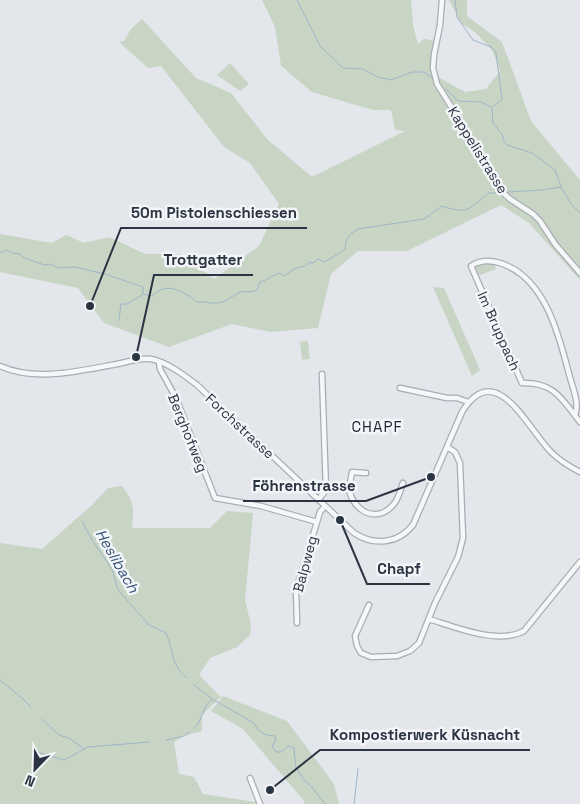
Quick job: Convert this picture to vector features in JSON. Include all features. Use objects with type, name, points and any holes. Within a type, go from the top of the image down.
[{"type":"street","name":"Kappelistrasse","points":[[442,0],[433,68],[440,89],[468,133],[500,190],[540,221],[555,244],[580,273]]},
{"type":"street","name":"Im Bruppach","points":[[575,415],[577,407],[556,328],[548,308],[536,290],[519,273],[503,264],[490,260],[475,263],[471,266],[522,383],[534,382],[552,389],[580,422]]},
{"type":"street","name":"Forchstrasse","points":[[0,366],[15,372],[32,374],[88,369],[145,358],[159,362],[178,372],[197,386],[354,533],[366,540],[384,541],[401,536],[413,525],[468,402]]},
{"type":"street","name":"Berghofweg","points":[[159,362],[160,369],[176,398],[213,496],[220,500],[261,506],[317,522]]},
{"type":"street","points":[[318,500],[326,490],[322,374]]},
{"type":"street","points":[[400,388],[447,398],[457,398],[468,402],[474,396],[486,390],[500,394],[522,415],[552,453],[580,472]]},
{"type":"street","points":[[369,605],[360,622],[355,640],[359,651],[368,656],[397,656],[410,651],[419,643],[435,603],[458,557],[463,538],[460,463],[455,452],[447,447]]},
{"type":"street","points":[[366,474],[352,472],[349,489],[352,500],[357,507],[366,512],[376,514],[384,512],[392,506],[397,500],[403,483]]},
{"type":"street","points":[[326,490],[349,489]]},
{"type":"street","name":"Balpweg","points":[[298,624],[296,590],[320,512],[325,506]]},
{"type":"street","points":[[429,619],[491,636],[520,633],[546,606],[580,562]]},
{"type":"street","points":[[250,778],[260,804]]},
{"type":"green space","points":[[262,0],[411,0],[413,25],[418,44],[424,39],[437,41],[436,76],[465,92],[486,89],[500,71],[492,50],[476,33],[461,23],[449,0],[467,0],[467,16],[502,42],[531,121],[580,180],[580,280],[529,223],[501,205],[407,251],[358,251],[331,274],[318,328],[271,332],[232,324],[169,347],[104,323],[78,288],[0,272],[0,234],[52,243],[66,235],[84,243],[109,237],[145,254],[181,254],[214,279],[259,246],[279,204],[250,163],[224,147],[161,66],[148,68],[119,42],[124,41],[131,29],[142,19],[196,78],[231,93],[268,140],[312,177],[405,131],[395,130],[391,110],[373,110],[312,92],[281,66],[275,27]]},
{"type":"green space","points":[[230,63],[249,84],[240,91],[217,75]]},
{"type":"green space","points":[[480,262],[494,264],[496,269],[477,276],[474,269]]},
{"type":"green space","points":[[433,287],[444,288],[480,370],[472,376]]},
{"type":"green space","points":[[308,341],[310,359],[302,360],[300,342]]},
{"type":"green space","points":[[122,486],[133,506],[132,528],[210,528],[227,511],[253,513],[245,600],[251,625],[250,635],[237,647],[210,658],[199,675],[221,697],[202,715],[202,731],[184,736],[174,742],[179,774],[194,777],[203,794],[256,802],[257,804],[0,804],[0,543],[42,549],[92,505],[108,488]]},
{"type":"green space","points":[[223,696],[287,721],[334,784],[339,804],[304,804],[304,801],[243,729],[211,711]]},
{"type":"waterway","points":[[297,0],[320,46],[343,68],[363,69],[378,77],[391,80],[412,72],[424,72],[432,78]]},
{"type":"waterway","points":[[455,0],[457,17],[473,40],[491,47],[496,53],[502,99],[492,108],[493,123],[502,134],[507,145],[532,153],[555,170],[561,187],[571,204],[580,213]]},
{"type":"waterway","points":[[446,89],[458,101],[481,102],[491,107]]},
{"type":"waterway","points":[[509,192],[561,187]]},
{"type":"waterway","points":[[0,253],[6,250],[44,265],[50,264],[59,268],[75,267],[105,274],[143,287],[143,294],[152,296],[163,289],[169,288],[181,291],[197,302],[219,303],[241,292],[257,290],[260,282],[277,274],[280,273],[283,276],[318,259],[323,262],[328,260],[345,249],[348,237],[358,229],[424,219],[442,206],[458,210],[468,209],[489,193],[497,193]]},
{"type":"waterway","points":[[119,320],[121,304],[127,304],[142,295]]},
{"type":"waterway","name":"Heslibach","points":[[82,521],[92,540],[112,569],[118,590],[149,625],[166,633],[175,662],[187,678]]},
{"type":"waterway","points":[[0,680],[31,707]]},
{"type":"waterway","name":"Heslibach","points":[[194,685],[212,699],[254,723],[262,733],[275,736],[276,740],[272,747],[276,752],[281,752],[288,746],[294,748],[296,768],[325,804]]},
{"type":"waterway","points":[[194,728],[211,700]]},
{"type":"waterway","points":[[42,719],[59,735],[69,738],[84,749]]},
{"type":"waterway","points":[[166,740],[184,736],[189,732]]},
{"type":"waterway","points":[[34,751],[64,760],[88,747],[149,742]]},
{"type":"waterway","points":[[354,804],[358,769]]},
{"type":"place","name":"50m Pistolenschiessen","points":[[90,306]]},
{"type":"place","name":"Trottgatter","points":[[136,357]]},
{"type":"place","name":"Föhrenstrasse","points":[[431,477]]},
{"type":"place","name":"Chapf","points":[[340,520]]},
{"type":"place","name":"Kompostierwerk Küsnacht","points":[[270,790]]},
{"type":"district","name":"CHAPF","points":[[377,427]]}]
